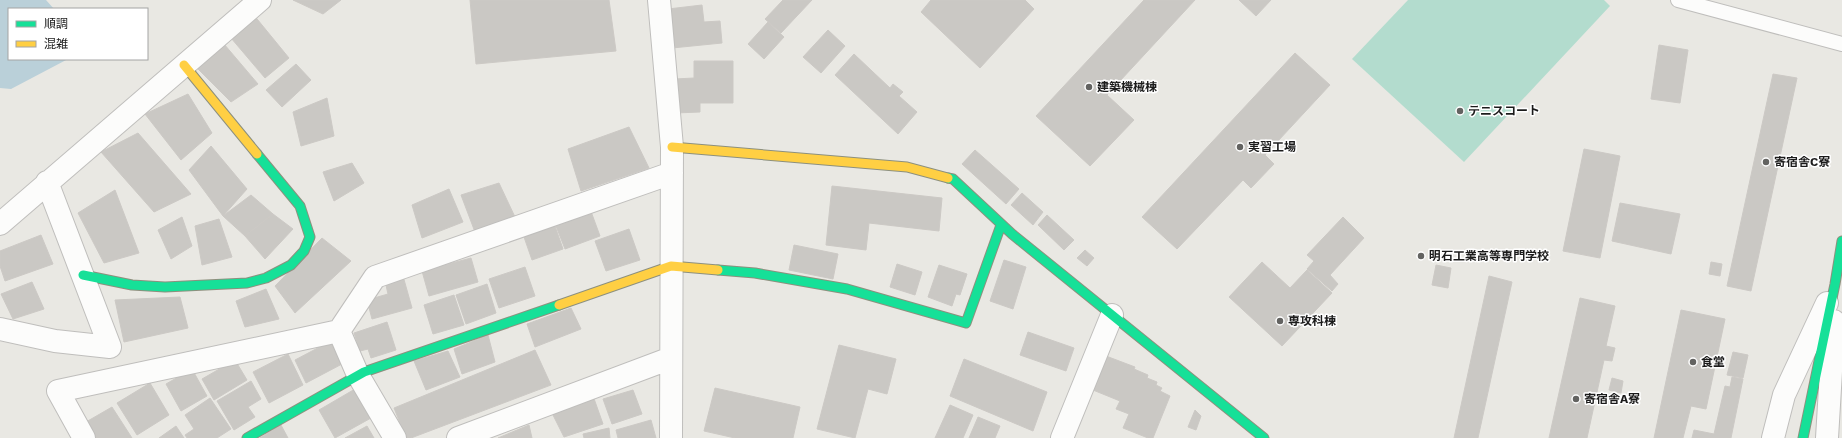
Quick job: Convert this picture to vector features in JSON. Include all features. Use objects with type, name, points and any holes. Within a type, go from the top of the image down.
[{"type":"street","points":[[0,224],[260,0]]},
{"type":"street","points":[[659,0],[672,147],[671,438]]},
{"type":"street","points":[[83,275],[132,285],[164,287],[247,283],[266,278],[291,265],[304,251],[310,237],[300,206],[184,65]]},
{"type":"street","points":[[672,147],[907,167],[953,179],[1001,225],[1264,438]]},
{"type":"street","points":[[84,438],[58,391],[339,331],[375,277],[672,173]]},
{"type":"street","points":[[0,329],[55,341],[110,346],[47,182]]},
{"type":"street","points":[[247,438],[364,372],[671,266],[755,273],[847,289],[966,323],[1001,225]]},
{"type":"street","points":[[1803,438],[1836,284],[1842,240]]},
{"type":"street","points":[[1773,438],[1784,395],[1836,284]]},
{"type":"street","points":[[1827,438],[1836,284]]},
{"type":"street","points":[[1062,438],[1112,315]]},
{"type":"street","points":[[339,331],[358,375],[394,438]]},
{"type":"street","points":[[458,438],[671,358]]},
{"type":"lane","points":[[1678,0],[1842,44]]},
{"type":"green space","name":"テニスコート","points":[[1408,0],[1604,0],[1610,6],[1464,162],[1352,59]]},
{"type":"water","points":[[0,0],[46,0],[53,8],[8,8],[8,60],[66,60],[11,89],[0,88]]},
{"type":"building","points":[[293,0],[341,0],[323,14]]},
{"type":"building","points":[[470,0],[609,0],[616,51],[476,64]]},
{"type":"building","points":[[783,0],[812,0],[781,33],[765,19]]},
{"type":"building","points":[[931,0],[1025,0],[1034,9],[980,68],[921,12]]},
{"type":"building","name":"建築機械棟","points":[[1144,0],[1195,0],[1107,95],[1134,120],[1090,166],[1036,116]]},
{"type":"building","points":[[1239,0],[1271,0],[1256,16]]},
{"type":"building","points":[[702,5],[704,22],[720,21],[722,43],[672,48],[668,9]]},
{"type":"building","points":[[253,14],[289,58],[265,78],[231,38]]},
{"type":"building","points":[[768,22],[784,37],[764,59],[748,44]]},
{"type":"building","points":[[828,30],[845,46],[821,73],[803,57]]},
{"type":"building","points":[[224,44],[258,84],[231,102],[195,66]]},
{"type":"building","points":[[1659,45],[1688,50],[1680,103],[1651,99]]},
{"type":"building","name":"実習工場","points":[[1295,53],[1330,85],[1265,155],[1274,164],[1251,188],[1243,180],[1177,249],[1142,217]]},
{"type":"building","points":[[854,54],[890,88],[893,84],[903,92],[899,96],[917,112],[898,134],[835,75]]},
{"type":"building","points":[[694,61],[733,61],[733,103],[700,103],[700,112],[675,113],[675,79],[694,78]]},
{"type":"building","points":[[296,64],[311,80],[282,107],[266,90]]},
{"type":"building","name":"寄宿舎C寮","points":[[1773,74],[1797,78],[1751,291],[1727,286]]},
{"type":"building","points":[[188,94],[212,133],[181,160],[145,114]]},
{"type":"building","points":[[327,98],[334,136],[301,146],[293,112]]},
{"type":"building","points":[[629,127],[649,168],[581,191],[568,149]]},
{"type":"building","points":[[138,133],[191,194],[154,212],[101,152]]},
{"type":"building","points":[[211,146],[247,189],[223,216],[189,170]]},
{"type":"building","points":[[1584,149],[1620,156],[1600,258],[1563,251]]},
{"type":"building","points":[[975,150],[1019,189],[1006,204],[962,164]]},
{"type":"building","points":[[352,163],[364,183],[334,201],[323,172]]},
{"type":"building","points":[[499,183],[515,217],[475,232],[461,195]]},
{"type":"building","points":[[832,186],[942,198],[939,231],[869,223],[866,250],[826,245]]},
{"type":"building","points":[[449,189],[463,222],[422,238],[412,205]]},
{"type":"building","points":[[115,190],[139,253],[104,263],[78,213]]},
{"type":"building","points":[[1022,193],[1043,212],[1033,225],[1011,205]]},
{"type":"building","points":[[251,195],[273,214],[245,236],[223,216]]},
{"type":"building","points":[[1620,203],[1680,214],[1671,254],[1612,241]]},
{"type":"building","points":[[589,206],[600,236],[565,249],[556,226],[565,223],[563,215]]},
{"type":"building","points":[[273,214],[293,229],[265,259],[245,236]]},
{"type":"building","points":[[1047,215],[1074,240],[1064,250],[1038,225]]},
{"type":"building","points":[[182,217],[192,246],[171,259],[158,230]]},
{"type":"building","points":[[1343,217],[1364,238],[1330,275],[1338,284],[1332,291],[1307,269],[1314,261],[1307,255]]},
{"type":"building","points":[[219,219],[232,257],[202,265],[195,226]]},
{"type":"building","points":[[555,226],[563,249],[532,260],[524,237]]},
{"type":"building","points":[[629,229],[640,260],[606,271],[595,241]]},
{"type":"building","points":[[41,235],[53,264],[5,281],[0,266],[0,251]]},
{"type":"building","points":[[322,238],[351,261],[295,313],[275,286]]},
{"type":"building","points":[[794,245],[838,254],[833,279],[789,270]]},
{"type":"building","points":[[1085,250],[1094,258],[1087,266],[1077,258]]},
{"type":"building","points":[[471,258],[478,282],[429,296],[422,271]]},
{"type":"building","points":[[1004,260],[1026,267],[1013,309],[990,301]]},
{"type":"building","name":"専攻科棟","points":[[1262,262],[1290,288],[1307,270],[1332,293],[1282,346],[1229,297]]},
{"type":"building","points":[[1711,262],[1722,264],[1720,276],[1709,274]]},
{"type":"building","points":[[897,264],[922,272],[915,295],[890,287]]},
{"type":"building","points":[[939,265],[967,274],[960,295],[956,294],[952,306],[928,297]]},
{"type":"building","points":[[1436,265],[1451,268],[1448,288],[1432,285]]},
{"type":"building","points":[[525,267],[535,296],[499,308],[489,279]]},
{"type":"building","points":[[403,276],[412,308],[372,319],[367,300],[388,294],[385,281]]},
{"type":"building","points":[[1489,276],[1512,282],[1478,438],[1454,438]]},
{"type":"building","points":[[32,282],[44,309],[13,319],[1,294]]},
{"type":"building","points":[[487,284],[496,313],[466,324],[456,295]]},
{"type":"building","points":[[266,289],[279,319],[245,327],[236,301]]},
{"type":"building","points":[[454,295],[464,325],[433,334],[424,305]]},
{"type":"building","points":[[180,297],[188,328],[124,342],[115,300]]},
{"type":"building","name":"寄宿舎A寮","points":[[1580,298],[1615,306],[1606,346],[1615,348],[1612,361],[1604,360],[1587,438],[1549,438]]},
{"type":"building","points":[[571,308],[581,329],[535,347],[527,324]]},
{"type":"building","name":"食堂","points":[[1681,310],[1725,319],[1706,409],[1691,406],[1683,438],[1654,438]]},
{"type":"building","points":[[387,322],[396,350],[371,358],[368,349],[360,351],[354,333]]},
{"type":"building","points":[[1028,332],[1074,348],[1066,371],[1020,355]]},
{"type":"building","points":[[488,335],[495,362],[462,374],[454,349]]},
{"type":"building","points":[[331,341],[342,364],[306,383],[295,360]]},
{"type":"building","points":[[839,345],[896,359],[887,394],[868,389],[855,438],[817,429]]},
{"type":"building","points":[[535,350],[551,385],[411,438],[406,438],[394,408]]},
{"type":"building","points":[[448,351],[460,377],[426,390],[414,361]]},
{"type":"building","points":[[1733,352],[1748,355],[1743,378],[1727,375]]},
{"type":"building","points":[[288,354],[303,385],[269,403],[253,372]]},
{"type":"building","points":[[1106,356],[1135,367],[1134,369],[1148,375],[1147,378],[1157,382],[1156,385],[1162,388],[1160,391],[1170,396],[1153,438],[1148,438],[1123,428],[1129,414],[1116,409],[1120,401],[1093,390]]},
{"type":"building","points":[[964,359],[1047,392],[1033,431],[950,396]]},
{"type":"building","points":[[235,360],[247,380],[214,400],[202,379]]},
{"type":"building","points":[[192,369],[207,396],[181,411],[166,384]]},
{"type":"building","points":[[1732,377],[1743,379],[1731,438],[1692,438],[1694,430],[1714,434],[1725,386],[1730,387]]},
{"type":"building","points":[[1612,378],[1623,381],[1621,393],[1609,390]]},
{"type":"building","points":[[251,381],[261,399],[248,407],[255,417],[234,430],[217,401]]},
{"type":"building","points":[[150,383],[169,415],[137,435],[117,403]]},
{"type":"building","points":[[715,388],[800,407],[793,438],[735,438],[704,431]]},
{"type":"building","points":[[355,389],[371,418],[335,438],[319,410]]},
{"type":"building","points":[[633,390],[642,414],[612,424],[603,399]]},
{"type":"building","points":[[592,393],[603,424],[564,437],[550,409]]},
{"type":"building","points":[[210,398],[231,429],[217,438],[187,438],[185,435],[194,429],[185,415]]},
{"type":"building","points":[[950,405],[973,415],[963,438],[935,438]]},
{"type":"building","points":[[112,407],[132,438],[96,438],[86,422]]},
{"type":"building","points":[[1195,410],[1201,416],[1196,430],[1188,427]]},
{"type":"building","points":[[978,417],[1000,426],[995,438],[969,438]]},
{"type":"building","points":[[651,420],[656,438],[618,438],[616,430]]},
{"type":"building","points":[[281,425],[288,438],[260,438]]},
{"type":"building","points":[[529,425],[532,438],[498,438]]},
{"type":"building","points":[[176,426],[184,438],[159,438]]},
{"type":"building","points":[[367,426],[374,438],[345,438]]},
{"type":"building","points":[[609,428],[610,438],[584,438],[583,434]]},
{"type":"traffic: fast","points":[[83,275],[132,285],[165,287],[247,283],[266,278],[291,265],[304,251],[310,237],[300,206],[257,154]]},
{"type":"traffic: fast","points":[[948,178],[953,179],[1012,234],[1264,438]]},
{"type":"traffic: fast","points":[[718,270],[755,273],[847,289],[966,323],[1001,225]]},
{"type":"traffic: fast","points":[[1803,438],[1835,284],[1842,241]]},
{"type":"traffic: fast","points":[[247,438],[364,372],[559,305]]},
{"type":"traffic: slow","points":[[184,65],[257,154]]},
{"type":"traffic: slow","points":[[672,147],[907,167],[948,178]]},
{"type":"traffic: slow","points":[[559,305],[671,266],[718,270]]},
{"type":"place","name":"建築機械棟","points":[[1089,87]]},
{"type":"place","name":"テニスコート","points":[[1460,111]]},
{"type":"place","name":"実習工場","points":[[1240,147]]},
{"type":"place","name":"寄宿舎C寮","points":[[1766,162]]},
{"type":"place","name":"明石工業高等専門学校","points":[[1421,256]]},
{"type":"place","name":"専攻科棟","points":[[1280,321]]},
{"type":"place","name":"食堂","points":[[1693,362]]},
{"type":"place","name":"寄宿舎A寮","points":[[1576,399]]}]
